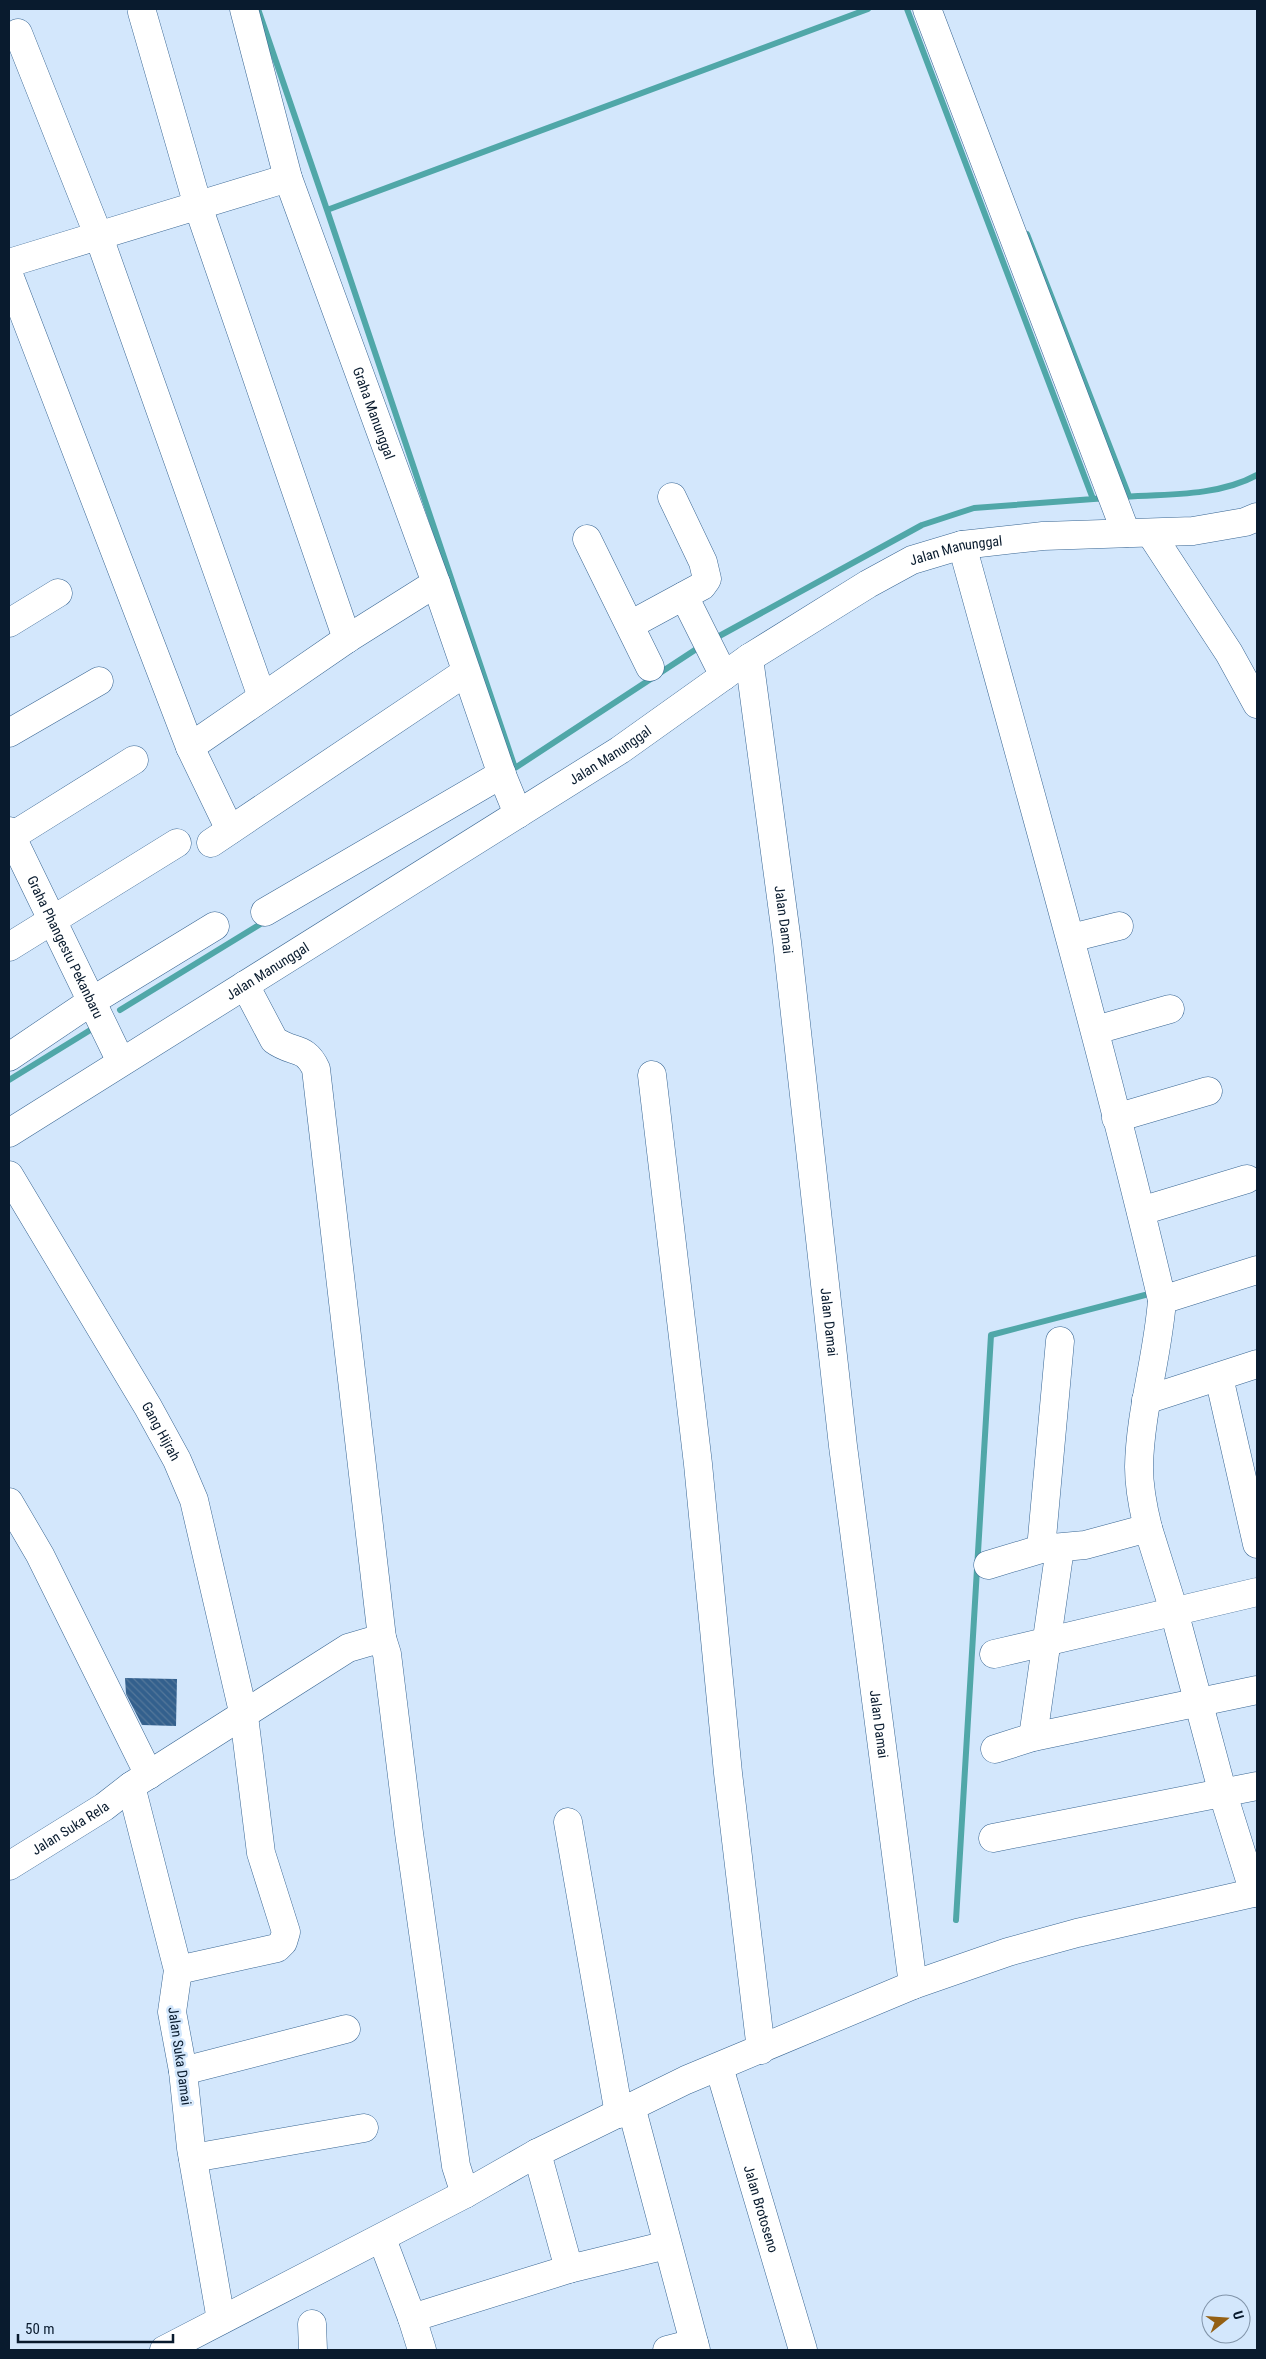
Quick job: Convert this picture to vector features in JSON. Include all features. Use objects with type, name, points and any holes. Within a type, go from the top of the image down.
[{"type":"street","name":"Graha Manunggal","points":[[244,9],[288,178],[436,583],[517,812]]},
{"type":"street","points":[[927,9],[1104,480],[1134,532],[1229,653],[1257,704]]},
{"type":"street","points":[[142,12],[198,206],[347,639]]},
{"type":"street","points":[[18,33],[99,237],[262,697]]},
{"type":"street","points":[[9,263],[288,178]]},
{"type":"street","points":[[9,275],[190,747],[220,837],[466,672]]},
{"type":"street","points":[[630,625],[702,586],[707,579],[706,569],[672,497]]},
{"type":"street","name":"Jalan Manunggal","points":[[9,1133],[517,812],[620,750],[723,672],[749,658],[868,584],[912,560],[962,545],[1043,536],[1193,531],[1245,522],[1257,517]]},
{"type":"street","points":[[587,538],[650,667]]},
{"type":"street","points":[[164,2350],[382,2239],[537,2153],[625,2110],[719,2067],[913,1985],[1008,1952],[1077,1932],[1256,1892],[1222,1794],[1174,1611],[1148,1528],[1141,1497],[1139,1466],[1146,1400],[1160,1327],[1162,1300],[1096,1030],[962,545]]},
{"type":"street","points":[[190,747],[347,639],[436,583]]},
{"type":"street","points":[[9,623],[58,592]]},
{"type":"street","points":[[684,596],[723,672]]},
{"type":"street","name":"Jalan Damai","points":[[749,658],[788,942],[843,1446],[913,1985]]},
{"type":"street","points":[[9,733],[99,681]]},
{"type":"street","points":[[10,835],[134,760]]},
{"type":"street","points":[[265,912],[502,774]]},
{"type":"street","name":"Graha Phangestu Pekanbaru","points":[[10,835],[121,1062]]},
{"type":"street","points":[[9,948],[177,843]]},
{"type":"street","points":[[9,1057],[94,1005],[215,926]]},
{"type":"street","points":[[1071,938],[1119,926]]},
{"type":"street","points":[[245,985],[274,1040],[306,1053],[316,1069],[382,1638],[387,1654],[408,1833],[456,2166],[465,2194]]},
{"type":"street","points":[[1096,1030],[1170,1010]]},
{"type":"street","points":[[652,1075],[698,1464],[728,1772],[761,2050]]},
{"type":"street","points":[[1116,1118],[1208,1091]]},
{"type":"street","name":"Gang Hijrah","points":[[9,1175],[148,1407],[180,1468],[194,1500],[244,1716],[261,1853],[286,1932],[283,1942],[277,1948],[178,1970]]},
{"type":"street","points":[[1141,1211],[1248,1179]]},
{"type":"street","points":[[1162,1300],[1257,1270]]},
{"type":"street","points":[[1033,1738],[1048,1642],[1050,1548],[1060,1341]]},
{"type":"street","points":[[1146,1400],[1257,1364]]},
{"type":"street","points":[[1219,1377],[1257,1544]]},
{"type":"street","name":"Jalan Suka Damai","points":[[9,1502],[44,1564],[140,1781],[178,1970],[172,2012],[183,2071],[193,2158],[221,2320]]},
{"type":"street","points":[[988,1565],[1050,1548],[1085,1545],[1148,1528]]},
{"type":"street","points":[[994,1654],[1257,1592]]},
{"type":"street","name":"Jalan Suka Rela","points":[[9,1866],[104,1807],[140,1781],[348,1648],[382,1638]]},
{"type":"street","points":[[995,1749],[1033,1738],[1257,1690]]},
{"type":"street","points":[[993,1838],[1257,1786]]},
{"type":"street","points":[[568,1822],[625,2110],[667,2245],[695,2347],[667,2350]]},
{"type":"street","points":[[183,2071],[346,2030]]},
{"type":"street","name":"Jalan Brotoseno","points":[[719,2067],[803,2350]]},
{"type":"street","points":[[193,2158],[364,2128]]},
{"type":"street","points":[[537,2153],[570,2269]]},
{"type":"street","points":[[382,2239],[422,2350]]},
{"type":"street","points":[[412,2318],[570,2269],[667,2245]]},
{"type":"building","points":[[125,1678],[177,1679],[176,1726],[142,1725],[126,1694]]},
{"type":"waterway","points":[[258,9],[327,210]]},
{"type":"waterway","points":[[701,646],[515,768],[327,210],[868,9]]},
{"type":"waterway","points":[[907,9],[1093,499]]},
{"type":"waterway","points":[[1027,234],[1129,496]]},
{"type":"waterway","points":[[1119,497],[1172,495],[1208,491],[1241,482],[1257,475]]},
{"type":"waterway","points":[[712,640],[922,525],[974,508],[1107,498]]},
{"type":"waterway","points":[[120,1010],[267,920]]},
{"type":"waterway","points":[[9,1080],[92,1029]]},
{"type":"waterway","points":[[956,1920],[991,1335],[1145,1295]]}]
